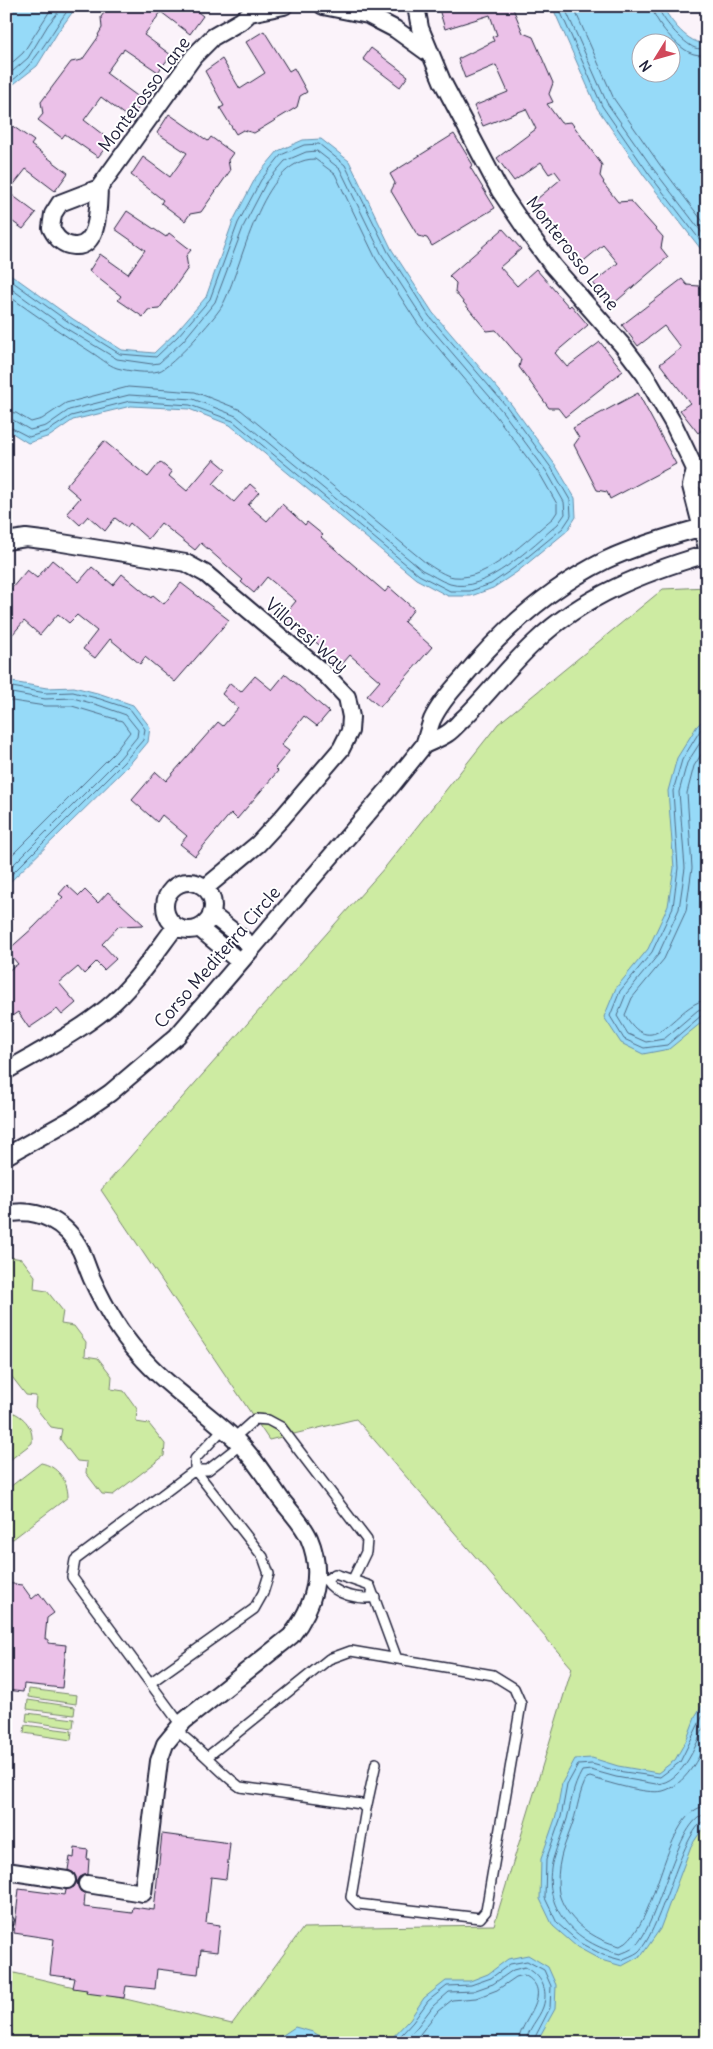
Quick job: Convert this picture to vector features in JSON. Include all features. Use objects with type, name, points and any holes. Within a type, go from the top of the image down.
[{"type":"street","name":"Monterosso Lane","points":[[98,188],[194,56],[213,37],[241,21],[254,10],[284,6]]},
{"type":"street","points":[[323,6],[368,15],[395,29],[431,55]]},
{"type":"street","name":"Monterosso Lane","points":[[416,6],[420,28],[442,81],[500,191],[524,228],[553,266],[623,346],[645,375],[674,423],[695,469],[707,483]]},
{"type":"street","name":"Monterosso Lane","points":[[695,469],[691,486],[704,527],[707,548]]},
{"type":"street","name":"Corso Mediterra Circle","points":[[6,1156],[72,1119],[110,1093],[177,1036],[424,745],[433,719],[444,700],[499,636],[527,610],[606,560],[663,538],[704,527]]},
{"type":"street","name":"Villoresi Way","points":[[6,541],[26,538],[186,563],[206,574],[326,675],[347,696],[351,717],[350,731],[341,749],[264,837],[205,888]]},
{"type":"street","name":"Corso Mediterra Circle","points":[[424,745],[448,733],[473,709],[514,662],[557,622],[617,586],[676,563],[707,554]]},
{"type":"street","points":[[188,882],[197,884],[205,888],[212,900],[212,914],[206,923],[199,928],[188,930],[176,926],[168,918],[165,910],[165,901],[168,894],[180,884],[188,882]]},
{"type":"street","points":[[212,914],[253,947]]},
{"type":"street","points":[[6,1071],[73,1032],[108,1008],[134,982],[176,926]]},
{"type":"street","points":[[199,928],[240,962]]},
{"type":"street","points":[[6,1214],[27,1211],[37,1213],[58,1223],[69,1232],[113,1318],[131,1345],[152,1370],[232,1437],[309,1536],[321,1579],[301,1623],[291,1636],[178,1727],[165,1744],[159,1761],[143,1893],[87,1884]]},
{"type":"street","points":[[6,1871],[67,1880]]},
{"type":"lane","points":[[150,1683],[254,1609],[263,1593],[269,1574],[263,1557],[195,1470],[196,1459],[232,1437],[255,1419],[268,1420],[281,1427],[367,1540],[366,1552],[353,1579]]},
{"type":"lane","points":[[232,1437],[208,1470],[195,1470],[74,1560],[72,1577],[150,1683],[178,1727],[224,1775],[240,1787],[361,1804],[366,1809]]},
{"type":"lane","points":[[375,1597],[363,1599],[331,1588],[321,1579],[335,1574],[370,1586],[375,1597],[397,1659]]},
{"type":"lane","points":[[207,1757],[329,1659],[351,1651],[493,1675],[514,1688],[521,1704],[486,1911],[480,1918],[358,1904],[351,1897],[376,1763]]},
{"type":"green space","points":[[707,587],[707,2043],[6,2043],[6,1971],[232,2024],[303,1928],[494,1925],[572,1668],[356,1419],[269,1440],[101,1190],[386,866],[498,724],[663,589]]},
{"type":"green space","points":[[10,1257],[22,1259],[35,1276],[34,1289],[47,1291],[63,1311],[61,1324],[74,1326],[86,1342],[85,1356],[98,1358],[112,1376],[111,1389],[124,1391],[137,1409],[136,1422],[149,1424],[165,1444],[164,1456],[113,1495],[102,1494],[86,1473],[87,1462],[77,1461],[60,1439],[62,1429],[51,1427],[35,1407],[36,1396],[26,1395],[9,1373],[10,1362],[6,1362],[6,1260]]},
{"type":"green space","points":[[6,1410],[17,1414],[26,1422],[31,1431],[32,1443],[6,1463]]},
{"type":"green space","points":[[41,1463],[57,1471],[64,1480],[68,1497],[13,1539],[6,1538],[6,1490]]},
{"type":"green space","points":[[29,1689],[77,1695],[76,1704],[28,1697]]},
{"type":"green space","points":[[28,1700],[75,1707],[74,1715],[27,1709]]},
{"type":"green space","points":[[27,1713],[74,1719],[73,1728],[26,1721]]},
{"type":"green space","points":[[25,1725],[72,1731],[71,1740],[24,1733]]},
{"type":"water","points":[[6,6],[77,6],[37,66],[6,90]]},
{"type":"water","points":[[552,6],[662,6],[680,31],[699,43],[707,44],[707,257],[645,177],[597,108]]},
{"type":"water","points":[[321,139],[349,161],[392,250],[433,313],[511,404],[556,466],[575,498],[576,517],[567,531],[517,572],[493,588],[471,596],[448,596],[416,579],[230,425],[189,409],[131,406],[73,420],[50,436],[28,443],[6,429],[6,271],[73,319],[122,350],[154,353],[175,333],[206,297],[233,221],[256,177],[278,151],[303,140]]},
{"type":"water","points":[[6,681],[47,688],[74,687],[101,694],[133,705],[150,727],[148,742],[128,766],[6,886]]},
{"type":"water","points":[[707,716],[707,1018],[669,1049],[643,1054],[621,1043],[604,1017],[616,988],[648,949],[668,906],[674,868],[668,791],[677,758],[697,726]]},
{"type":"water","points":[[707,1697],[707,1822],[691,1846],[660,1929],[642,1955],[622,1966],[601,1960],[577,1947],[553,1926],[540,1899],[541,1859],[556,1816],[562,1783],[575,1759],[592,1758],[618,1766],[658,1773],[675,1760],[687,1739],[696,1715]]},
{"type":"water","points":[[528,1955],[548,1967],[556,1985],[555,2009],[536,2043],[387,2043],[410,2019],[424,1998],[446,1981],[470,1981],[488,1974],[508,1959]]},
{"type":"water","points":[[295,2027],[313,2032],[332,2043],[271,2043]]},
{"type":"building","points":[[109,6],[190,6],[203,16],[190,34],[161,12],[144,35],[171,55],[158,72],[124,49],[121,52],[106,73],[144,101],[130,119],[101,97],[84,120],[111,141],[98,157],[65,134],[62,138],[38,120],[43,114],[41,102],[71,62],[82,60],[99,36],[102,28],[101,17]]},
{"type":"building","points":[[438,6],[512,6],[523,33],[533,37],[553,83],[549,94],[553,102],[547,104],[561,123],[571,122],[602,165],[600,176],[603,183],[618,202],[631,201],[663,237],[661,248],[668,257],[612,305],[593,283],[618,263],[603,245],[580,264],[531,204],[561,179],[555,171],[549,174],[541,162],[514,181],[497,158],[536,129],[526,109],[483,126],[474,106],[508,92],[496,65],[465,78],[458,59],[494,41],[492,37],[497,35],[490,15],[445,29]]},
{"type":"building","points":[[264,31],[289,71],[294,68],[307,92],[300,96],[297,107],[254,133],[243,130],[236,134],[220,108],[224,106],[205,71],[222,59],[240,89],[265,73],[246,42]]},
{"type":"building","points":[[371,48],[408,76],[400,87],[363,59]]},
{"type":"building","points":[[169,114],[208,141],[211,137],[233,153],[228,160],[230,171],[201,212],[190,214],[185,221],[161,203],[163,200],[131,175],[143,157],[170,177],[187,153],[157,133]]},
{"type":"building","points":[[11,125],[34,141],[31,145],[68,173],[55,191],[26,169],[8,192],[36,213],[23,229],[6,217],[6,132]]},
{"type":"building","points":[[454,134],[473,165],[470,167],[495,208],[432,246],[427,238],[418,236],[391,191],[395,183],[390,174]]},
{"type":"building","points":[[127,211],[166,237],[169,233],[191,250],[186,256],[188,268],[159,309],[148,310],[143,317],[118,300],[121,296],[89,271],[100,254],[128,274],[145,250],[115,229]]},
{"type":"building","points":[[503,229],[521,249],[500,267],[517,286],[536,269],[569,307],[571,305],[588,325],[555,353],[567,367],[600,342],[623,371],[565,417],[558,408],[549,408],[519,367],[521,359],[496,330],[487,331],[455,292],[456,283],[449,276]]},
{"type":"building","points":[[682,279],[687,285],[699,286],[707,296],[707,426],[698,433],[680,410],[690,403],[660,364],[681,348],[664,326],[638,346],[622,325]]},
{"type":"building","points":[[638,393],[676,464],[610,499],[607,492],[597,490],[574,445],[579,438],[573,428]]},
{"type":"building","points":[[104,441],[148,477],[160,462],[172,472],[169,476],[187,491],[214,459],[226,469],[213,484],[234,502],[250,484],[259,492],[248,505],[267,521],[282,504],[305,525],[307,522],[323,535],[321,537],[385,592],[389,587],[414,609],[404,622],[432,647],[380,707],[367,696],[380,681],[350,655],[338,669],[327,659],[331,655],[298,627],[296,629],[282,618],[296,601],[267,577],[254,593],[241,582],[243,580],[201,543],[195,550],[161,523],[148,539],[130,523],[127,527],[115,518],[105,531],[88,516],[80,525],[67,513],[80,498],[66,486]]},
{"type":"building","points":[[52,560],[79,582],[92,567],[113,585],[122,574],[151,598],[153,595],[164,604],[181,583],[229,620],[175,682],[145,657],[140,664],[110,639],[95,658],[83,649],[97,631],[77,615],[69,623],[58,614],[40,635],[24,621],[6,642],[6,595],[27,570],[37,578]]},
{"type":"building","points":[[285,674],[329,712],[317,726],[304,716],[281,745],[289,751],[275,768],[278,771],[237,819],[231,813],[195,856],[180,844],[187,836],[162,815],[157,822],[132,800],[156,772],[166,781],[218,722],[223,726],[238,708],[222,694],[230,683],[241,692],[255,676],[272,690]]},
{"type":"building","points":[[67,885],[79,896],[85,890],[98,903],[108,892],[144,925],[119,926],[102,944],[116,959],[104,970],[96,962],[84,974],[78,967],[59,983],[76,1003],[62,1015],[57,1009],[29,1028],[18,1012],[6,1020],[6,972],[18,964],[7,951],[63,897],[59,894]]},
{"type":"building","points":[[6,1583],[22,1585],[32,1599],[39,1593],[54,1613],[47,1618],[45,1639],[48,1639],[48,1643],[66,1645],[62,1688],[24,1684],[23,1692],[6,1690]]},
{"type":"building","points":[[162,1834],[230,1843],[226,1879],[211,1877],[206,1923],[220,1925],[217,1952],[201,1950],[198,1974],[157,1969],[155,1989],[126,1986],[124,1998],[86,1993],[87,1990],[73,1988],[75,1978],[50,1975],[54,1939],[14,1933],[19,1889],[65,1895],[66,1890],[74,1887],[77,1881],[74,1873],[68,1870],[70,1857],[74,1858],[75,1848],[88,1850],[88,1874],[80,1877],[77,1883],[80,1891],[85,1894],[84,1907],[132,1913],[133,1907],[154,1910]]}]
